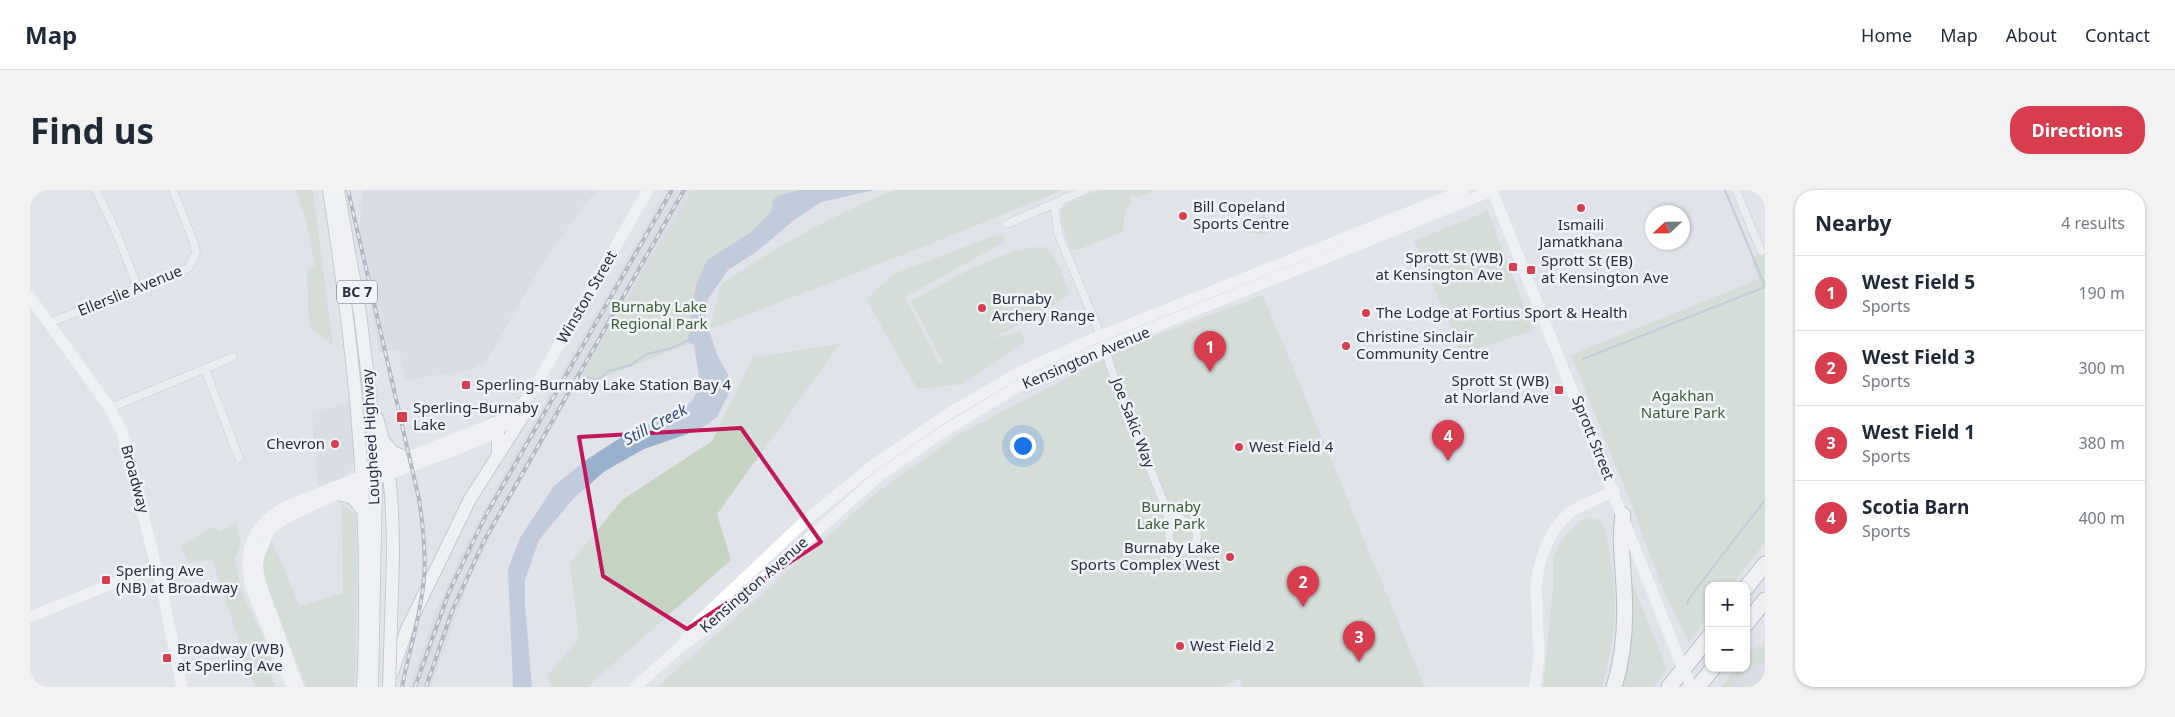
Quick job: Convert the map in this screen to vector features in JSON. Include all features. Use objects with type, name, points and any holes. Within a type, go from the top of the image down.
[{"type":"highway","points":[[1614,687],[1624,639],[1624,588],[1620,532],[1623,514]]},
{"type":"highway","points":[[1750,583],[1765,564]]},
{"type":"highway","points":[[1750,619],[1765,600]]},
{"type":"highway","points":[[1670,687],[1705,641]]},
{"type":"highway","points":[[1698,687],[1710,672]]},
{"type":"main road","name":"Lougheed Highway","points":[[329,190],[351,338],[362,479],[365,617],[363,687]]},
{"type":"main road","name":"Lougheed Highway","points":[[338,190],[360,313],[382,472],[372,687]]},
{"type":"main road","name":"Winston Street","points":[[495,427],[506,424],[524,402],[606,267],[648,190]]},
{"type":"main road","name":"Kensington Avenue","points":[[635,687],[680,647],[708,628],[880,475],[943,432],[1018,387],[1103,342],[1464,190]]},
{"type":"main road","name":"Kensington Avenue","points":[[1103,342],[1493,190]]},
{"type":"main road","name":"Sprott Street","points":[[1493,190],[1691,687]]},
{"type":"main road","name":"Broadway","points":[[30,297],[110,408],[122,432],[156,566],[182,687]]},
{"type":"main road","points":[[370,395],[384,442],[382,472],[392,516],[393,557],[388,687]]},
{"type":"main road","points":[[388,687],[397,653],[470,499],[525,413],[524,402]]},
{"type":"main road","points":[[382,472],[407,458],[495,427]]},
{"type":"main road","points":[[495,427],[498,453]]},
{"type":"main road","points":[[293,686],[262,588],[258,567],[262,523],[278,511],[362,479],[460,448],[495,427]]},
{"type":"main road","points":[[384,442],[394,452],[407,458]]},
{"type":"main road","points":[[261,534],[284,519],[338,494],[362,479]]},
{"type":"main road","points":[[1535,687],[1538,657],[1536,585],[1548,544],[1555,530],[1570,513],[1614,492]]},
{"type":"main road","points":[[338,494],[353,498],[364,511]]},
{"type":"main road","points":[[30,617],[156,566]]},
{"type":"street","points":[[96,190],[116,232],[138,288]]},
{"type":"street","name":"Ellerslie Avenue","points":[[49,323],[188,268],[196,253],[194,243],[173,190]]},
{"type":"street","points":[[1007,224],[1085,190]]},
{"type":"street","points":[[1736,190],[1761,251]]},
{"type":"street","name":"Joe Sakic Way","points":[[1064,198],[1055,209],[1058,233],[1103,342],[1120,392],[1166,508],[1170,529],[1168,536],[1171,545],[1179,550],[1188,550],[1195,543],[1197,534],[1193,526],[1166,508]]},
{"type":"street","points":[[110,408],[233,357]]},
{"type":"street","points":[[205,369],[239,458]]},
{"type":"street","points":[[1170,529],[1177,523],[1185,522]]},
{"type":"highlighted area","points":[[741,428],[821,542],[687,629],[603,576],[579,437]]},
{"type":"shaded area","points":[[364,190],[598,190],[584,205],[540,268],[486,362],[466,371],[406,380],[399,350],[379,353],[359,228]]},
{"type":"shaded area","points":[[667,190],[693,190],[509,500],[468,583],[431,687],[410,687],[436,610],[465,546],[495,489]]},
{"type":"shaded area","points":[[350,401],[354,459],[352,469],[345,478],[318,489],[312,415]]},
{"type":"shaded area","points":[[1765,643],[1765,687],[1732,687],[1743,672],[1750,672],[1750,663]]},
{"type":"green space","points":[[296,190],[312,190],[313,192],[333,346],[309,326],[307,271],[315,265],[306,221]]},
{"type":"green space","name":"Burnaby Lake Regional Park","points":[[693,190],[822,190],[705,273],[691,343],[573,389]]},
{"type":"green space","points":[[894,190],[1063,190],[923,247],[710,329],[721,285],[805,233],[849,210]]},
{"type":"green space","points":[[1099,190],[1156,190],[1138,197],[1129,194],[1131,203],[1125,211],[1123,232],[1077,250],[1071,249],[1062,224],[1062,209],[1074,200]]},
{"type":"green space","points":[[1488,211],[1533,330],[1462,355],[1414,241]]},
{"type":"green space","points":[[1265,215],[1271,232],[1265,234],[1249,233],[1245,223]]},
{"type":"green space","points":[[1004,234],[1004,242],[905,297],[939,365],[943,362],[911,301],[993,259],[1028,249],[1044,247],[1058,263],[1070,294],[1041,314],[992,338],[1021,332],[1025,342],[962,384],[917,389],[866,299],[894,274],[993,236]]},
{"type":"green space","name":"Agakhan Nature Park","points":[[1765,250],[1765,542],[1734,582],[1705,582],[1705,620],[1689,642],[1663,590],[1632,506],[1571,355],[1759,279],[1751,259]]},
{"type":"green space","name":"Burnaby Lake Park","points":[[1263,295],[1425,687],[1243,687],[1240,679],[1219,687],[657,687],[876,493],[961,433],[1123,348]]},
{"type":"green space","points":[[840,344],[717,514],[731,560],[587,687],[551,687],[547,675],[579,639],[570,563],[622,500],[712,441],[753,357]]},
{"type":"green space","points":[[342,505],[356,514],[355,687],[306,687],[265,581],[263,562],[271,539],[300,606],[343,593]]},
{"type":"green space","points":[[1589,518],[1598,519],[1605,529],[1614,587],[1615,619],[1602,687],[1543,687],[1553,587],[1553,557],[1559,544],[1572,529],[1579,522]]},
{"type":"green space","points":[[236,523],[241,543],[235,560],[238,576],[244,597],[272,656],[268,668],[276,687],[254,687],[212,559],[189,564],[180,546],[213,527],[220,532]]},
{"type":"green space","points":[[1629,576],[1667,668],[1654,687],[1617,687]]},
{"type":"green space","points":[[1765,644],[1765,661],[1750,667],[1750,650]]},
{"type":"green space","points":[[1731,672],[1743,672],[1734,687],[1722,687]]},
{"type":"water","name":"Still Creek","points":[[801,190],[875,190],[821,202],[793,221],[756,252],[728,270],[708,299],[705,319],[717,354],[728,375],[730,391],[717,417],[699,430],[644,449],[605,471],[574,498],[539,540],[525,580],[525,605],[532,687],[513,687],[508,569],[520,538],[554,486],[586,460],[634,429],[668,417],[692,401],[700,384],[694,345],[687,341],[690,332],[691,312],[696,285],[707,260],[750,233],[771,212],[773,200],[780,195]]},
{"type":"waterway","points":[[1725,190],[1765,286]]},
{"type":"waterway","points":[[1583,359],[1765,287]]},
{"type":"waterway","points":[[588,377],[595,380],[601,378],[608,371],[631,365],[647,354],[669,349],[687,341]]},
{"type":"waterway","points":[[1687,604],[1690,597],[1765,500]]},
{"type":"railway","points":[[348,190],[419,499],[423,528],[424,578],[418,619],[402,687]]},
{"type":"railway","points":[[415,687],[449,592],[486,515],[672,190]]},
{"type":"railway","points":[[426,687],[452,611],[484,541],[684,190]]},
{"type":"place","name":"Ismaili Jamatkhana","points":[[1581,208]]},
{"type":"place","name":"Bill Copeland Sports Centre","points":[[1183,216]]},
{"type":"place","name":"Sprott St (WB) at Kensington Ave","points":[[1513,267]]},
{"type":"place","name":"Sprott St (EB) at Kensington Ave","points":[[1531,270]]},
{"type":"place","name":"Burnaby Archery Range","points":[[982,308]]},
{"type":"place","name":"The Lodge at Fortius Sport & Health","points":[[1366,313]]},
{"type":"place","name":"Christine Sinclair Community Centre","points":[[1346,346]]},
{"type":"place","name":"West Field 5","points":[[1210,372]]},
{"type":"place","name":"Sperling-Burnaby Lake Station Bay 4","points":[[466,385]]},
{"type":"place","name":"Sprott St (WB) at Norland Ave","points":[[1559,390]]},
{"type":"place","name":"Sperling–Burnaby Lake","points":[[402,417]]},
{"type":"place","name":"Chevron","points":[[335,444]]},
{"type":"place","name":"West Field 4","points":[[1239,447]]},
{"type":"place","name":"Scotia Barn","points":[[1448,461]]},
{"type":"place","name":"Burnaby Lake Sports Complex West","points":[[1230,557]]},
{"type":"place","name":"Sperling Ave (NB) at Broadway","points":[[106,580]]},
{"type":"place","name":"West Field 3","points":[[1303,607]]},
{"type":"place","name":"West Field 2","points":[[1180,646]]},
{"type":"place","name":"Broadway (WB) at Sperling Ave","points":[[167,658]]},
{"type":"place","name":"West Field 1","points":[[1359,662]]}]
